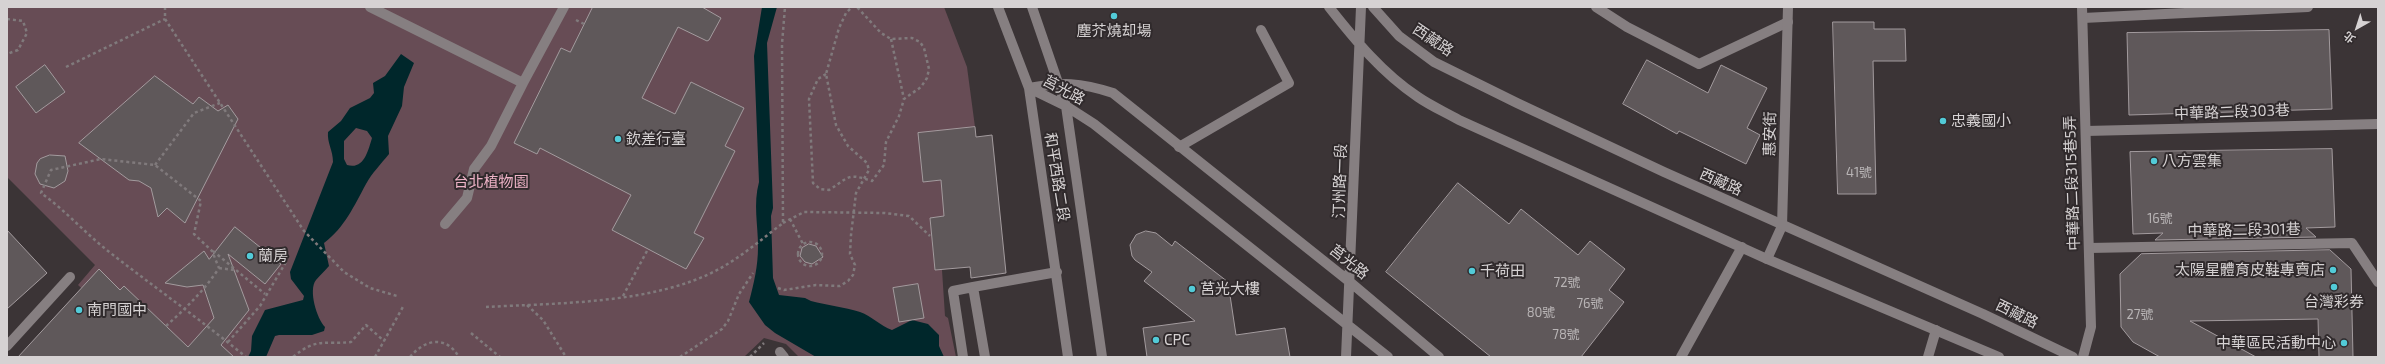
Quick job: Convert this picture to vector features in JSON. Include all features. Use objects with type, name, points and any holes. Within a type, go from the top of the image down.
[{"type":"street","points":[[370,7],[523,83]]},
{"type":"street","points":[[445,224],[467,198],[474,169],[491,146],[564,7]]},
{"type":"street","name":"和平西路二段","points":[[998,7],[1029,88],[1057,272],[1068,357]]},
{"type":"street","name":"和平西路二段","points":[[1032,7],[1066,106],[1102,357]]},
{"type":"street","points":[[1329,7],[1360,46],[1387,73],[1418,97],[1459,120],[1767,258],[1999,357]]},
{"type":"street","name":"汀州路一段","points":[[1346,357],[1361,7]]},
{"type":"street","name":"西藏路","points":[[1373,7],[1400,36],[1434,62],[1538,113],[1782,226],[1983,314],[2073,357]]},
{"type":"street","points":[[1596,7],[1627,27],[1699,64],[1788,22]]},
{"type":"street","name":"惠安街","points":[[1767,258],[1782,226],[1788,7]]},
{"type":"street","name":"中華路二段315巷5弄","points":[[2082,7],[2091,326],[2083,357]]},
{"type":"street","points":[[2083,18],[2308,7]]},
{"type":"street","points":[[1180,147],[1289,84],[1261,30]]},
{"type":"street","name":"莒光路","points":[[1029,88],[1059,82],[1088,85],[1112,93],[1350,282],[1439,357]]},
{"type":"street","name":"莒光路","points":[[1029,88],[1066,106],[1123,145],[1388,357]]},
{"type":"street","name":"中華路二段303巷","points":[[2086,131],[2378,124]]},
{"type":"street","name":"中華路二段301巷","points":[[2089,248],[2352,243],[2378,282]]},
{"type":"street","points":[[1681,357],[1742,247]]},
{"type":"street","points":[[963,357],[953,290],[1057,272]]},
{"type":"street","points":[[7,346],[70,277]]},
{"type":"street","points":[[973,287],[985,357]]},
{"type":"street","points":[[1928,357],[1936,330]]},
{"type":"path","points":[[165,7],[165,19],[304,231],[344,272],[370,288],[397,296]]},
{"type":"path","points":[[783,223],[782,44],[785,7]]},
{"type":"path","points":[[778,288],[784,290],[816,285],[840,286],[848,281],[853,274],[855,265],[850,254],[850,242],[855,213],[856,193],[869,170],[867,163],[848,146],[836,125],[826,74],[839,28],[846,13],[852,7]]},
{"type":"path","points":[[857,7],[881,33],[891,39],[912,38],[920,42],[924,48],[929,70],[927,78],[921,87],[904,99]]},
{"type":"path","points":[[7,19],[23,21],[27,33],[18,50],[7,54]]},
{"type":"path","points":[[66,67],[165,19]]},
{"type":"path","points":[[826,74],[818,79],[810,99],[813,183],[820,189],[830,190],[847,177],[855,176],[872,182],[881,172],[884,165],[886,142],[899,116],[904,99],[891,39]]},
{"type":"path","points":[[155,166],[194,113],[220,103]]},
{"type":"path","points":[[246,357],[186,309],[107,251],[56,202],[42,193],[51,170],[101,159],[155,166],[201,201],[194,234],[212,251],[266,294]]},
{"type":"path","points":[[486,306],[594,300],[684,284],[718,269],[783,223],[804,212],[909,216],[930,236]]},
{"type":"path","points":[[790,219],[804,244]]},
{"type":"path","points":[[812,242],[821,249],[822,258],[817,264],[809,266],[801,262],[798,255],[804,244],[812,242]]},
{"type":"path","points":[[623,296],[648,249]]},
{"type":"path","points":[[212,251],[219,268]]},
{"type":"path","points":[[228,342],[260,306],[286,262]]},
{"type":"path","points":[[166,326],[186,309],[207,286],[219,268]]},
{"type":"path","points":[[219,268],[227,268],[237,271]]},
{"type":"path","points":[[680,357],[690,348],[722,329],[728,321],[739,294],[753,273]]},
{"type":"path","points":[[527,304],[543,320],[566,357]]},
{"type":"path","points":[[375,357],[404,305]]},
{"type":"path","points":[[293,357],[302,349],[318,342],[351,342],[366,325],[384,341]]},
{"type":"path","points":[[471,333],[500,357]]},
{"type":"path","points":[[410,357],[434,341],[444,342],[454,350],[458,357]]},
{"type":"green space","name":"台北植物園","points":[[7,7],[944,7],[967,67],[975,127],[950,130],[959,215],[930,218],[935,270],[942,270],[945,316],[948,318],[956,357],[799,357],[786,344],[764,338],[744,357],[155,357],[78,285],[95,265],[7,177]]},
{"type":"water","points":[[762,7],[777,7],[767,43],[773,208],[771,216],[773,278],[779,295],[805,298],[811,301],[860,312],[892,330],[912,320],[928,324],[939,335],[939,346],[944,357],[816,357],[775,333],[765,325],[749,302],[758,254],[756,198],[759,182],[754,56]]},
{"type":"water","points":[[401,54],[414,63],[404,87],[402,106],[388,136],[389,154],[368,180],[353,208],[338,230],[324,243],[329,266],[316,280],[313,290],[313,297],[319,318],[325,327],[324,331],[312,335],[275,336],[266,357],[248,357],[251,351],[252,336],[265,310],[303,300],[304,296],[291,279],[290,272],[333,162],[328,140],[328,132],[341,121],[350,108],[370,98],[374,93],[373,83],[385,76]],"holes":[[[356,128],[367,131],[372,138],[367,154],[358,165],[347,165],[344,159],[344,141]]]},
{"type":"building","points":[[593,7],[702,7],[721,18],[707,41],[678,27],[642,98],[675,114],[691,82],[744,108],[725,146],[735,151],[694,233],[704,238],[686,269],[612,230],[631,195],[540,148],[537,154],[514,143],[561,48],[570,52]]},
{"type":"building","points":[[1833,22],[1874,22],[1874,29],[1905,29],[1906,61],[1873,61],[1876,194],[1838,194]]},
{"type":"building","points":[[2329,30],[2332,109],[2129,115],[2127,33]]},
{"type":"building","points":[[1647,60],[1708,93],[1721,65],[1767,88],[1747,128],[1760,135],[1746,164],[1679,131],[1677,134],[1623,104]]},
{"type":"building","points":[[45,65],[65,92],[36,113],[16,87]]},
{"type":"building","points":[[155,76],[193,104],[199,97],[218,111],[228,105],[238,119],[185,223],[167,208],[158,217],[151,188],[139,181],[129,180],[79,143]]},
{"type":"building","points":[[975,127],[976,137],[992,135],[1006,273],[971,278],[970,267],[935,270],[930,218],[944,216],[941,180],[923,182],[918,133]]},
{"type":"building","points":[[2332,149],[2335,227],[2306,228],[2316,237],[2155,240],[2163,233],[2133,234],[2130,152]]},
{"type":"building","points":[[50,155],[65,156],[68,171],[65,181],[54,188],[40,184],[35,174],[37,163],[40,159]]},
{"type":"building","name":"千荷田","points":[[1458,183],[1509,224],[1521,209],[1578,255],[1590,241],[1625,269],[1609,290],[1624,302],[1581,357],[1491,357],[1386,272]]},
{"type":"building","points":[[235,227],[281,264],[265,284],[228,254],[249,310],[221,345],[234,357],[18,357],[99,269],[120,290],[124,286],[188,347],[214,318],[203,285],[187,287],[165,283],[204,251],[209,259]]},
{"type":"building","points":[[7,230],[47,273],[7,309]]},
{"type":"building","name":"莒光大樓","points":[[1146,231],[1156,233],[1172,246],[1175,241],[1228,282],[1236,335],[1285,328],[1290,357],[1147,357],[1143,328],[1195,321],[1144,281],[1152,272],[1135,260],[1132,256],[1130,245],[1136,235]]},
{"type":"building","points":[[809,244],[816,246],[823,257],[812,264],[805,262],[800,256],[802,248]]},
{"type":"building","points":[[2330,250],[2351,269],[2353,357],[2319,357],[2318,319],[2190,321],[2256,357],[2160,357],[2133,342],[2121,327],[2120,274],[2141,254]]},
{"type":"building","points":[[918,284],[924,318],[899,322],[893,288]]},
{"type":"place","name":"塵芥燒却場","points":[[1114,16]]},
{"type":"place","name":"忠義國小","points":[[1943,121]]},
{"type":"place","name":"欽差行臺","points":[[618,139]]},
{"type":"place","name":"八方雲集","points":[[2154,161]]},
{"type":"place","name":"蘭房","points":[[250,256]]},
{"type":"place","name":"太陽星體育皮鞋專賣店","points":[[2333,270]]},
{"type":"place","name":"千荷田","points":[[1472,271]]},
{"type":"place","name":"台灣彩券","points":[[2334,287]]},
{"type":"place","name":"莒光大樓","points":[[1192,289]]},
{"type":"place","name":"南門國中","points":[[79,310]]},
{"type":"place","name":"CPC","points":[[1156,340]]},
{"type":"place","name":"中華區民活動中心","points":[[2344,343]]}]
